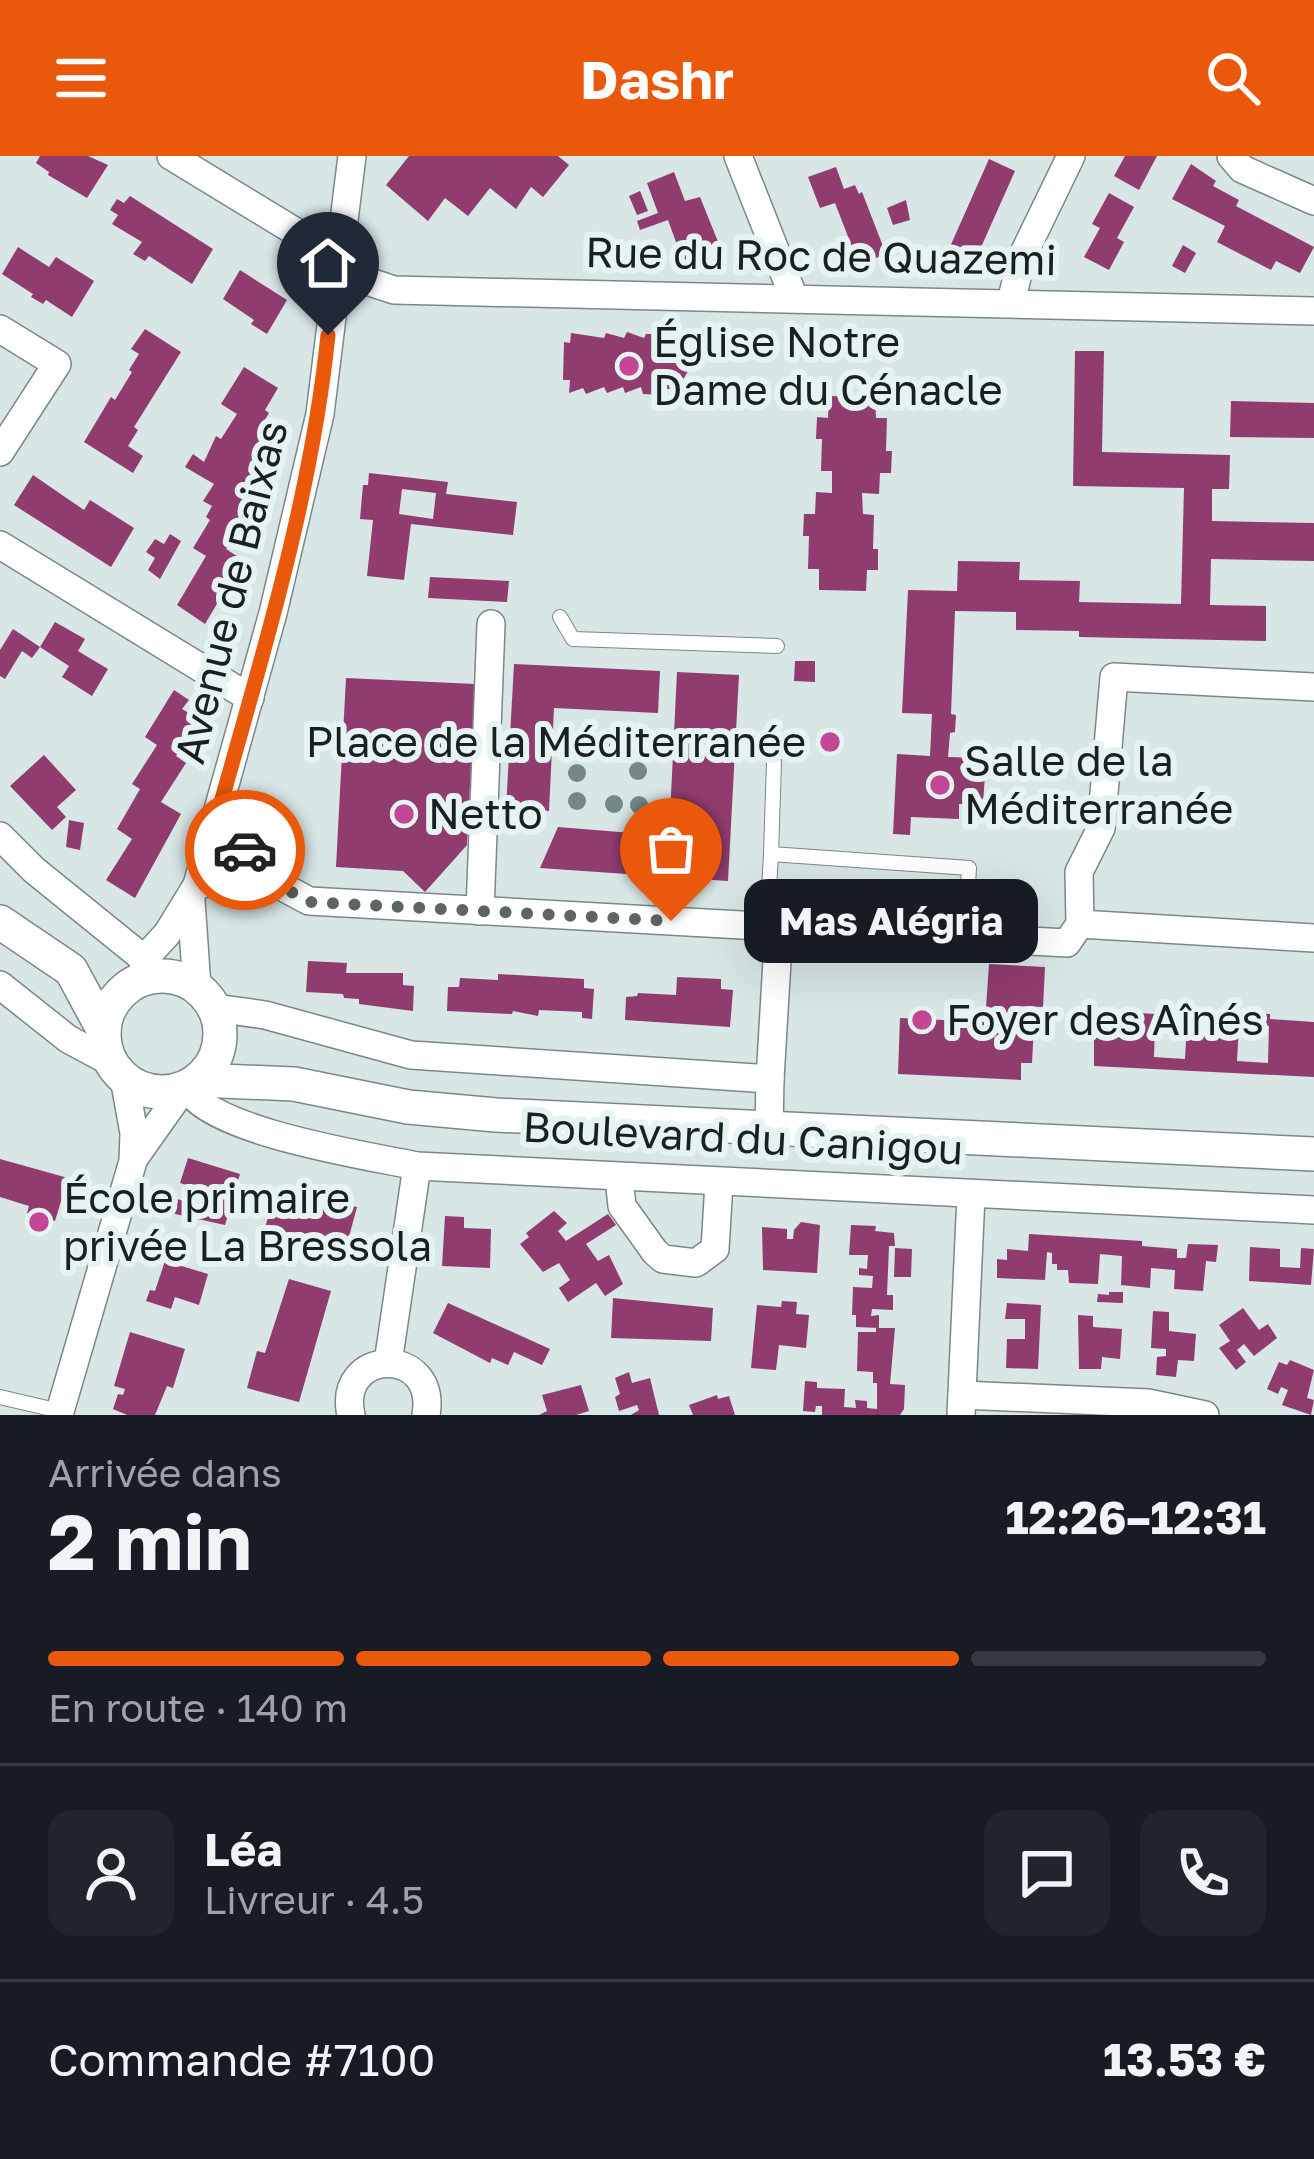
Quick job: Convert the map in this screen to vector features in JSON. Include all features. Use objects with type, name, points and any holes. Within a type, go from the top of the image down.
[{"type":"street","name":"Rue du Roc de Quazemi","points":[[171,156],[337,257],[361,278],[394,290],[1314,311]]},
{"type":"street","name":"Avenue de Baixas","points":[[141,973],[194,894],[250,698],[320,414],[352,156]]},
{"type":"street","points":[[738,156],[794,298]]},
{"type":"street","points":[[1011,302],[1022,257],[1071,156]]},
{"type":"street","points":[[1231,156],[1242,169],[1314,201]]},
{"type":"street","points":[[0,328],[57,364],[0,452]]},
{"type":"street","points":[[0,544],[250,698]]},
{"type":"street","points":[[480,911],[491,624]]},
{"type":"street","points":[[194,894],[248,876],[268,879],[309,902],[1067,943],[1080,924],[1079,872],[1101,828],[1114,677],[1314,686]]},
{"type":"street","points":[[215,824],[254,859],[268,879]]},
{"type":"street","points":[[0,836],[141,973]]},
{"type":"street","name":"Avenue de Baixas","points":[[194,894],[197,944],[211,1008]]},
{"type":"street","points":[[0,898],[39,945]]},
{"type":"street","points":[[0,922],[71,970],[113,1057],[134,1133],[133,1161],[59,1413]]},
{"type":"street","points":[[1080,924],[1314,938]]},
{"type":"street","points":[[770,1079],[773,926]]},
{"type":"street","points":[[71,970],[180,978],[211,1008],[219,1048],[211,1066],[189,1085],[133,1161]]},
{"type":"street","points":[[113,1057],[113,1001],[141,973]]},
{"type":"street","points":[[0,985],[68,1039],[113,1057],[152,1091],[189,1085]]},
{"type":"street","name":"Boulevard du Canigou","points":[[211,1008],[265,1015],[411,1055],[770,1079],[770,1129]]},
{"type":"street","name":"Boulevard du Canigou","points":[[211,1008],[254,1063],[295,1084]]},
{"type":"street","name":"Boulevard du Canigou","points":[[1314,1154],[408,1108],[295,1084],[189,1085],[192,1098],[219,1115],[307,1144],[417,1166],[1314,1210]]},
{"type":"street","points":[[388,1363],[417,1166]]},
{"type":"street","points":[[619,1178],[622,1206],[655,1252],[663,1259],[697,1263],[715,1249],[719,1183]]},
{"type":"street","points":[[970,1196],[962,1405],[1124,1409],[1148,1403],[1205,1415]]},
{"type":"street","points":[[351,1415],[355,1381],[375,1365],[388,1363],[400,1364],[420,1378],[429,1401],[428,1415]]},
{"type":"lane","points":[[560,616],[572,639],[777,646]]},
{"type":"lane","points":[[773,926],[774,762]]},
{"type":"lane","points":[[771,854],[969,868],[964,938]]},
{"type":"lane","points":[[0,1397],[59,1413]]},
{"type":"building","points":[[40,156],[88,156],[108,165],[87,198],[48,175],[36,163]]},
{"type":"building","points":[[409,156],[558,156],[569,165],[543,197],[531,187],[516,209],[490,188],[468,216],[445,198],[428,221],[386,185]]},
{"type":"building","points":[[1125,156],[1157,156],[1139,190],[1114,176]]},
{"type":"building","points":[[989,159],[1015,171],[974,263],[959,255],[955,263],[945,258]]},
{"type":"building","points":[[1191,164],[1216,181],[1213,186],[1239,200],[1236,206],[1314,247],[1300,273],[1276,261],[1271,270],[1217,242],[1225,226],[1172,199]]},
{"type":"building","points":[[836,167],[844,189],[855,185],[862,192],[886,254],[859,265],[835,203],[820,208],[808,177]]},
{"type":"building","points":[[674,172],[685,201],[700,197],[725,259],[697,270],[685,267],[668,220],[640,230],[637,221],[658,213],[647,183]]},
{"type":"building","points":[[640,191],[648,211],[637,215],[629,196]]},
{"type":"building","points":[[1109,193],[1134,207],[1117,238],[1124,242],[1109,270],[1084,257],[1100,228],[1092,224]]},
{"type":"building","points":[[130,196],[213,249],[192,284],[149,256],[145,261],[133,254],[142,242],[112,224],[118,215],[110,210],[117,199],[124,203]]},
{"type":"building","points":[[906,200],[910,220],[893,225],[887,208]]},
{"type":"building","points":[[1183,245],[1196,253],[1185,273],[1172,266]]},
{"type":"building","points":[[18,247],[49,267],[56,257],[94,281],[72,317],[46,300],[43,304],[31,297],[2,274]]},
{"type":"building","points":[[240,270],[287,300],[267,334],[223,299]]},
{"type":"building","points":[[145,329],[181,352],[134,427],[138,430],[128,446],[143,456],[133,473],[84,442],[132,372],[139,354],[131,349]]},
{"type":"building","name":"Église Notre Dame du Cénacle","points":[[627,332],[644,338],[646,334],[669,334],[668,341],[682,341],[688,371],[678,389],[666,389],[666,395],[643,394],[641,387],[625,393],[623,387],[607,393],[604,387],[586,394],[583,388],[569,393],[570,380],[563,380],[564,342],[570,343],[571,333],[624,338]]},
{"type":"building","points":[[1075,351],[1104,351],[1102,452],[1230,455],[1229,489],[1212,489],[1212,521],[1314,523],[1314,561],[1211,559],[1210,605],[1266,606],[1266,641],[1079,637],[1079,631],[1016,630],[1016,612],[955,611],[951,714],[956,715],[948,757],[986,758],[983,805],[959,804],[959,819],[911,817],[910,835],[893,834],[897,754],[930,756],[932,714],[902,713],[908,590],[957,591],[958,561],[1020,562],[1019,580],[1080,581],[1079,602],[1181,604],[1184,488],[1073,486]]},
{"type":"building","points":[[244,367],[278,388],[260,428],[269,434],[254,458],[274,471],[265,486],[274,490],[262,537],[246,527],[226,549],[243,560],[205,624],[177,605],[206,556],[193,548],[210,520],[206,517],[212,506],[203,501],[214,484],[185,467],[193,454],[204,462],[216,436],[221,439],[237,414],[221,404]]},
{"type":"building","points":[[829,396],[875,397],[876,418],[887,418],[891,473],[880,473],[879,494],[862,493],[863,514],[874,515],[873,549],[878,549],[878,570],[867,570],[866,591],[819,590],[819,569],[808,569],[804,514],[815,514],[816,492],[832,493],[832,471],[821,471],[822,439],[816,439],[817,417],[828,418]]},
{"type":"building","points":[[1231,401],[1314,403],[1314,438],[1230,437]]},
{"type":"building","points":[[369,473],[448,482],[446,494],[517,502],[513,535],[411,524],[404,580],[367,576],[373,520],[360,519],[363,485],[368,485]],"holes":[[[402,489],[436,493],[433,519],[399,514]]]},
{"type":"building","points":[[33,475],[84,510],[90,500],[134,528],[111,567],[14,505]]},
{"type":"building","points":[[170,534],[181,541],[160,579],[148,570],[155,558],[146,552],[155,539],[164,544]]},
{"type":"building","points":[[430,577],[509,581],[507,602],[428,598]]},
{"type":"building","points":[[55,622],[85,639],[78,651],[108,669],[92,696],[62,677],[69,666],[40,647]]},
{"type":"building","points":[[13,629],[40,647],[32,658],[22,651],[5,679],[0,676],[0,650]]},
{"type":"building","points":[[795,661],[815,661],[815,682],[794,681]]},
{"type":"building","points":[[514,664],[660,671],[658,713],[554,708],[549,811],[506,809]]},
{"type":"building","points":[[677,672],[739,675],[728,881],[540,868],[558,827],[669,836]]},
{"type":"building","name":"Netto","points":[[346,678],[475,684],[467,845],[425,892],[403,871],[336,867]]},
{"type":"building","points":[[174,690],[189,700],[182,709],[199,719],[176,756],[186,763],[161,802],[181,814],[135,898],[106,880],[132,839],[117,829],[140,789],[132,784],[157,745],[145,737]]},
{"type":"building","points":[[44,755],[76,790],[57,807],[66,817],[52,830],[10,786]]},
{"type":"building","points":[[69,820],[84,823],[80,850],[66,847]]},
{"type":"building","points":[[308,961],[347,963],[346,973],[403,973],[403,985],[414,986],[413,1011],[359,1004],[359,999],[343,994],[306,992]]},
{"type":"building","name":"Foyer des Aînés","points":[[989,964],[1045,967],[1043,1007],[1017,1006],[1017,1024],[1034,1025],[1032,1063],[1021,1063],[1021,1080],[898,1074],[900,1018],[985,1022]]},
{"type":"building","points":[[498,974],[584,979],[584,988],[594,989],[592,1019],[582,1018],[582,1012],[539,1010],[538,1016],[513,1011],[447,1011],[448,987],[459,987],[460,978],[498,980]]},
{"type":"building","points":[[677,977],[721,979],[721,989],[733,990],[730,1027],[625,1020],[626,997],[676,995]]},
{"type":"building","points":[[1156,1009],[1239,1018],[1240,1013],[1270,1014],[1270,1019],[1314,1022],[1314,1077],[1094,1066],[1094,1036],[1103,1037],[1105,1011],[1156,1014]],"holes":[[[1155,1020],[1187,1022],[1185,1059],[1154,1057]],[[1239,1025],[1269,1026],[1268,1063],[1237,1061]]]},
{"type":"building","points":[[188,1158],[240,1174],[225,1225],[166,1212],[170,1197],[198,1205],[202,1190],[180,1183]]},
{"type":"building","points":[[0,1159],[68,1178],[55,1221],[27,1213],[29,1206],[0,1197]]},
{"type":"building","points":[[276,1191],[357,1207],[347,1244],[264,1231]]},
{"type":"building","points":[[554,1211],[567,1223],[558,1231],[566,1241],[608,1214],[616,1225],[586,1244],[598,1261],[609,1255],[623,1284],[605,1296],[596,1283],[568,1302],[559,1288],[570,1280],[559,1263],[543,1272],[520,1244],[529,1237],[526,1233]]},
{"type":"building","points":[[445,1216],[464,1217],[464,1228],[491,1229],[490,1268],[442,1266]]},
{"type":"building","points":[[801,1222],[820,1225],[817,1273],[763,1270],[762,1227],[787,1229],[787,1239],[793,1239]]},
{"type":"building","points":[[851,1225],[894,1233],[887,1295],[893,1295],[893,1310],[872,1309],[871,1316],[879,1315],[879,1328],[856,1327],[856,1315],[852,1315],[853,1287],[872,1288],[873,1276],[859,1275],[859,1268],[867,1269],[868,1255],[849,1255]]},
{"type":"building","points":[[1029,1234],[1142,1241],[1142,1246],[1177,1249],[1177,1258],[1186,1258],[1188,1244],[1218,1245],[1216,1262],[1206,1261],[1203,1291],[1174,1289],[1175,1270],[1151,1268],[1150,1288],[1121,1285],[1122,1256],[1100,1254],[1098,1284],[1069,1283],[1068,1270],[1057,1270],[1052,1253],[1047,1252],[1045,1280],[997,1278],[997,1259],[1007,1260],[1007,1249],[1028,1251]]},
{"type":"building","points":[[1250,1247],[1280,1249],[1280,1267],[1300,1268],[1301,1248],[1314,1249],[1311,1285],[1249,1281]]},
{"type":"building","points":[[895,1248],[912,1249],[911,1277],[894,1277]]},
{"type":"building","points":[[165,1261],[208,1274],[199,1305],[175,1297],[171,1309],[146,1301],[150,1290],[155,1291]]},
{"type":"building","points":[[289,1279],[331,1291],[299,1402],[247,1388],[257,1351],[265,1353]]},
{"type":"building","points":[[1123,1292],[1123,1303],[1097,1302],[1098,1294]]},
{"type":"building","points":[[613,1298],[713,1308],[711,1341],[611,1338]]},
{"type":"building","points":[[782,1301],[797,1302],[796,1314],[809,1315],[806,1348],[779,1345],[776,1370],[751,1368],[757,1305],[781,1307]]},
{"type":"building","points":[[448,1303],[550,1349],[542,1365],[514,1352],[508,1365],[492,1358],[490,1363],[433,1333]]},
{"type":"building","points":[[1007,1303],[1041,1305],[1038,1369],[1006,1368],[1007,1339],[1025,1339],[1025,1319],[1005,1319]]},
{"type":"building","points":[[1243,1308],[1259,1330],[1268,1324],[1277,1338],[1254,1356],[1244,1344],[1237,1350],[1246,1362],[1236,1370],[1219,1348],[1230,1341],[1219,1325]]},
{"type":"building","points":[[1153,1311],[1169,1312],[1169,1331],[1196,1334],[1194,1361],[1178,1360],[1176,1377],[1156,1375],[1157,1357],[1166,1356],[1166,1349],[1151,1348]]},
{"type":"building","points":[[1078,1315],[1093,1316],[1093,1327],[1122,1329],[1120,1359],[1102,1357],[1101,1369],[1079,1369]]},
{"type":"building","points":[[876,1328],[895,1328],[890,1384],[905,1385],[900,1415],[822,1415],[822,1406],[816,1406],[815,1412],[803,1411],[805,1381],[817,1382],[817,1388],[845,1389],[844,1407],[856,1408],[855,1400],[867,1401],[867,1408],[877,1409],[873,1372],[857,1371],[858,1332],[876,1332]]},
{"type":"building","points":[[130,1332],[185,1349],[173,1388],[167,1386],[155,1415],[127,1415],[113,1409],[125,1389],[114,1386]]},
{"type":"building","points":[[1290,1360],[1314,1370],[1307,1398],[1314,1400],[1311,1415],[1282,1405],[1288,1390],[1281,1387],[1278,1394],[1267,1389],[1279,1362],[1287,1365]]},
{"type":"building","points":[[629,1372],[632,1383],[650,1378],[659,1415],[631,1415],[639,1410],[637,1405],[619,1411],[615,1378]]},
{"type":"building","points":[[581,1385],[589,1411],[539,1415],[547,1411],[542,1395]]},
{"type":"building","points":[[717,1395],[718,1399],[729,1396],[735,1415],[693,1415],[689,1405]]},
{"type":"way so far","points":[[245,850],[268,879],[309,902],[671,921]]},
{"type":"place","name":"Église Notre Dame du Cénacle","points":[[629,366]]},
{"type":"place","name":"Place de la Méditerranée","points":[[830,742]]},
{"type":"place","name":"Salle de la Méditerranée","points":[[940,785]]},
{"type":"place","name":"Netto","points":[[404,814]]},
{"type":"place","name":"Mas Alégria","points":[[671,921]]},
{"type":"place","name":"Foyer des Aînés","points":[[922,1020]]},
{"type":"place","name":"École primaire privée La Bressola","points":[[39,1222]]},
{"type":"route","points":[[245,850],[215,824],[273,613],[320,414],[328,335]]}]
